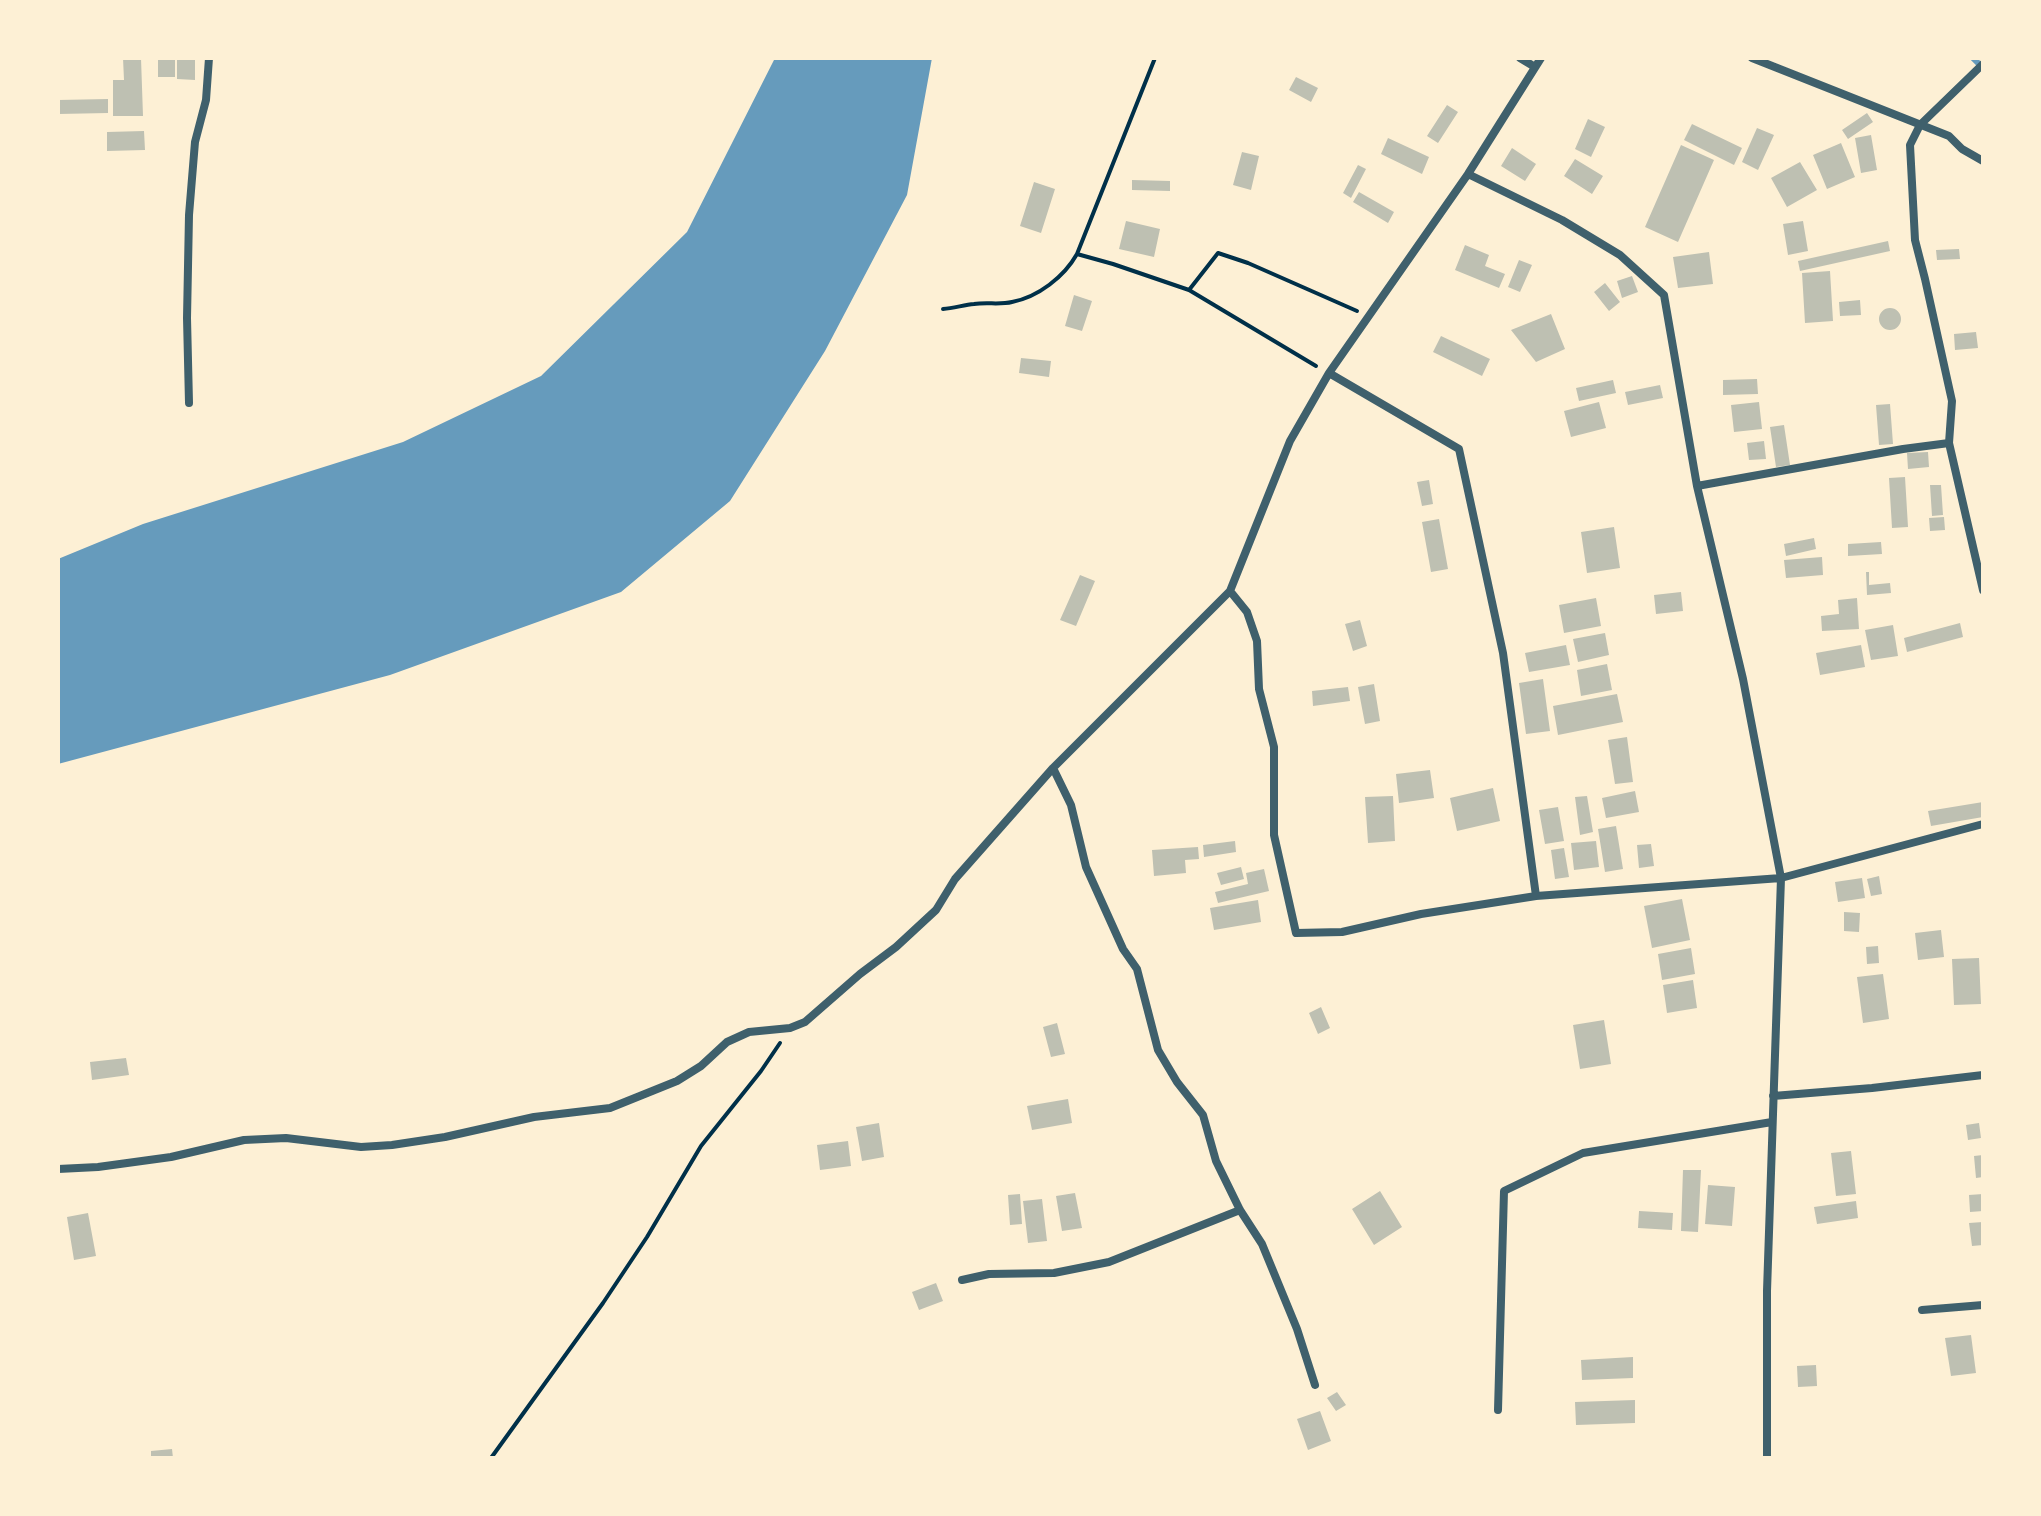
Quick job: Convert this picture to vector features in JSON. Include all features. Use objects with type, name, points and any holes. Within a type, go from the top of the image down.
[{"type":"street","points":[[189,403],[189,215],[195,142],[206,100],[209,58]]},
{"type":"street","points":[[1520,58],[1535,67]]},
{"type":"street","points":[[58,1169],[171,1157],[244,1140],[286,1138],[361,1147],[392,1145],[445,1137],[534,1117],[610,1108],[677,1081],[701,1066],[727,1042],[749,1032],[790,1028],[805,1022],[936,910],[955,879],[1053,768],[1230,591],[1290,441],[1329,373],[1468,174],[1541,58]]},
{"type":"street","points":[[1752,58],[1949,136],[1962,149],[1983,161]]},
{"type":"street","points":[[1983,64],[1920,125],[1910,145],[1915,240],[1952,401],[1949,443],[1983,590]]},
{"type":"street","points":[[1468,174],[1562,220],[1620,255],[1664,295],[1697,486],[1743,679],[1781,878],[1767,1291],[1767,1458]]},
{"type":"street","points":[[1329,373],[1459,449],[1503,653],[1536,896]]},
{"type":"street","points":[[1697,486],[1949,443]]},
{"type":"street","points":[[1230,591],[1247,612],[1257,641],[1259,689],[1274,747],[1274,835],[1296,933],[1342,932],[1421,914],[1536,896],[1781,878],[1983,824]]},
{"type":"street","points":[[1053,768],[1071,805],[1086,867],[1123,949],[1137,969],[1158,1050],[1177,1082],[1203,1115],[1216,1161],[1240,1210],[1262,1244],[1297,1329],[1315,1385]]},
{"type":"street","points":[[1773,1096],[1983,1075]]},
{"type":"street","points":[[1498,1410],[1504,1191],[1583,1153],[1772,1122]]},
{"type":"street","points":[[962,1280],[989,1274],[1054,1273],[1109,1262],[1240,1210]]},
{"type":"street","points":[[1922,1310],[1983,1305]]},
{"type":"path","points":[[943,309],[976,303],[1016,302],[1044,289],[1061,276],[1077,254],[1155,58]]},
{"type":"path","points":[[1189,290],[1218,253],[1370,316]]},
{"type":"path","points":[[1077,254],[1189,290],[1329,373]]},
{"type":"path","points":[[491,1458],[603,1303],[701,1146],[761,1071],[790,1028]]},
{"type":"water","points":[[775,58],[932,58],[907,195],[825,351],[730,501],[621,592],[390,675],[58,764],[58,559],[143,524],[403,442],[541,376],[687,232]]},
{"type":"building","points":[[123,58],[141,58],[143,116],[113,116],[113,80],[124,80]]},
{"type":"building","points":[[158,58],[175,58],[175,77],[158,77]]},
{"type":"building","points":[[177,58],[195,58],[195,80],[177,79]]},
{"type":"building","points":[[1296,77],[1318,88],[1311,102],[1289,90]]},
{"type":"building","points":[[108,99],[108,113],[58,114],[58,100]]},
{"type":"building","points":[[1447,105],[1458,112],[1438,143],[1427,136]]},
{"type":"building","points":[[1867,113],[1873,122],[1848,139],[1842,130]]},
{"type":"building","points":[[1588,119],[1605,127],[1591,157],[1575,149]]},
{"type":"building","points":[[1692,124],[1742,148],[1734,165],[1684,140]]},
{"type":"building","points":[[1757,128],[1774,135],[1758,170],[1742,162]]},
{"type":"building","points":[[144,131],[145,150],[107,151],[107,132]]},
{"type":"building","points":[[1871,135],[1877,170],[1861,173],[1855,138]]},
{"type":"building","points":[[1388,138],[1429,157],[1422,174],[1381,154]]},
{"type":"building","points":[[1841,143],[1855,177],[1827,189],[1813,155]]},
{"type":"building","points":[[1681,145],[1714,160],[1678,242],[1645,227]]},
{"type":"building","points":[[1512,148],[1536,164],[1525,181],[1501,166]]},
{"type":"building","points":[[1242,152],[1259,156],[1251,190],[1233,185]]},
{"type":"building","points":[[1575,159],[1603,176],[1592,194],[1564,176]]},
{"type":"building","points":[[1800,162],[1817,190],[1787,207],[1771,178]]},
{"type":"building","points":[[1358,165],[1366,169],[1351,198],[1343,193]]},
{"type":"building","points":[[1132,180],[1170,181],[1170,191],[1132,190]]},
{"type":"building","points":[[1034,182],[1055,189],[1041,233],[1020,226]]},
{"type":"building","points":[[1359,192],[1394,212],[1388,223],[1353,202]]},
{"type":"building","points":[[1126,221],[1160,229],[1154,257],[1119,249]]},
{"type":"building","points":[[1803,221],[1808,251],[1788,255],[1783,224]]},
{"type":"building","points":[[1888,241],[1890,251],[1800,271],[1798,261]]},
{"type":"building","points":[[1465,245],[1489,255],[1485,266],[1505,274],[1499,288],[1455,270]]},
{"type":"building","points":[[1959,249],[1960,259],[1937,260],[1936,250]]},
{"type":"building","points":[[1709,252],[1713,284],[1678,288],[1673,257]]},
{"type":"building","points":[[1519,260],[1532,265],[1520,292],[1508,287]]},
{"type":"building","points":[[1830,271],[1833,321],[1805,323],[1802,273]]},
{"type":"building","points":[[1632,276],[1638,292],[1622,298],[1617,281]]},
{"type":"building","points":[[1605,283],[1620,302],[1609,311],[1594,292]]},
{"type":"building","points":[[1074,295],[1092,301],[1082,331],[1065,326]]},
{"type":"building","points":[[1860,300],[1861,315],[1840,316],[1839,302]]},
{"type":"building","points":[[1890,308],[1898,311],[1901,319],[1898,327],[1890,330],[1882,327],[1879,319],[1882,311]]},
{"type":"building","points":[[1551,314],[1565,349],[1536,362],[1511,330]]},
{"type":"building","points":[[1976,332],[1978,348],[1955,350],[1954,334]]},
{"type":"building","points":[[1441,336],[1490,359],[1482,376],[1433,352]]},
{"type":"building","points":[[1021,358],[1051,361],[1049,377],[1019,373]]},
{"type":"building","points":[[1757,379],[1758,394],[1723,395],[1723,380]]},
{"type":"building","points":[[1613,380],[1616,393],[1579,401],[1576,388]]},
{"type":"building","points":[[1660,385],[1663,398],[1628,405],[1625,392]]},
{"type":"building","points":[[1599,402],[1606,428],[1571,437],[1564,411]]},
{"type":"building","points":[[1759,402],[1762,429],[1734,432],[1731,405]]},
{"type":"building","points":[[1890,404],[1893,444],[1879,445],[1876,405]]},
{"type":"building","points":[[1784,425],[1790,465],[1776,467],[1770,427]]},
{"type":"building","points":[[1764,441],[1766,459],[1749,460],[1747,443]]},
{"type":"building","points":[[1928,452],[1929,467],[1908,469],[1907,453]]},
{"type":"building","points":[[1905,477],[1908,527],[1892,528],[1889,478]]},
{"type":"building","points":[[1429,480],[1433,504],[1422,506],[1417,482]]},
{"type":"building","points":[[1930,485],[1941,485],[1943,515],[1932,516]]},
{"type":"building","points":[[1944,517],[1945,530],[1930,531],[1929,518]]},
{"type":"building","points":[[1439,519],[1448,569],[1431,572],[1422,522]]},
{"type":"building","points":[[1614,527],[1620,568],[1587,573],[1581,532]]},
{"type":"building","points":[[1814,538],[1816,549],[1786,556],[1784,544]]},
{"type":"building","points":[[1881,542],[1882,554],[1848,556],[1848,544]]},
{"type":"building","points":[[1822,557],[1823,575],[1786,578],[1784,560]]},
{"type":"building","points":[[1866,572],[1869,572],[1869,585],[1890,583],[1891,593],[1867,595]]},
{"type":"building","points":[[1080,575],[1095,581],[1076,626],[1060,620]]},
{"type":"building","points":[[1681,592],[1683,611],[1656,614],[1654,595]]},
{"type":"building","points":[[1596,598],[1601,626],[1564,633],[1559,605]]},
{"type":"building","points":[[1857,598],[1859,629],[1822,631],[1821,616],[1839,614],[1838,600]]},
{"type":"building","points":[[1360,620],[1367,646],[1353,651],[1345,624]]},
{"type":"building","points":[[1960,623],[1963,637],[1907,652],[1904,638]]},
{"type":"building","points":[[1893,625],[1898,656],[1871,660],[1865,630]]},
{"type":"building","points":[[1605,633],[1609,655],[1578,662],[1573,639]]},
{"type":"building","points":[[1566,645],[1570,665],[1529,672],[1525,653]]},
{"type":"building","points":[[1861,645],[1865,667],[1820,675],[1816,653]]},
{"type":"building","points":[[1607,664],[1612,690],[1581,696],[1577,670]]},
{"type":"building","points":[[1543,679],[1550,731],[1526,734],[1519,683]]},
{"type":"building","points":[[1374,684],[1380,721],[1365,724],[1358,687]]},
{"type":"building","points":[[1348,687],[1350,701],[1313,706],[1312,691]]},
{"type":"building","points":[[1617,694],[1623,722],[1558,735],[1553,706]]},
{"type":"building","points":[[1627,737],[1633,782],[1615,784],[1608,740]]},
{"type":"building","points":[[1430,770],[1434,798],[1399,803],[1396,774]]},
{"type":"building","points":[[1493,788],[1500,821],[1457,831],[1450,798]]},
{"type":"building","points":[[1635,791],[1639,812],[1606,818],[1602,798]]},
{"type":"building","points":[[1393,796],[1395,841],[1368,843],[1365,797]]},
{"type":"building","points":[[1587,796],[1593,832],[1580,835],[1575,797]]},
{"type":"building","points":[[1983,802],[1983,817],[1931,826],[1928,811]]},
{"type":"building","points":[[1558,807],[1564,841],[1545,844],[1539,810]]},
{"type":"building","points":[[1616,826],[1623,869],[1605,872],[1598,829]]},
{"type":"building","points":[[1235,841],[1236,852],[1204,857],[1203,845]]},
{"type":"building","points":[[1596,841],[1599,867],[1574,870],[1571,843]]},
{"type":"building","points":[[1651,844],[1654,866],[1639,868],[1637,845]]},
{"type":"building","points":[[1198,847],[1199,859],[1185,860],[1186,873],[1154,876],[1152,850]]},
{"type":"building","points":[[1564,848],[1569,877],[1555,879],[1551,850]]},
{"type":"building","points":[[1241,867],[1244,879],[1221,885],[1217,873]]},
{"type":"building","points":[[1264,869],[1269,891],[1218,903],[1215,892],[1248,884],[1246,873]]},
{"type":"building","points":[[1879,876],[1882,894],[1871,896],[1867,879]]},
{"type":"building","points":[[1862,878],[1865,898],[1838,902],[1835,882]]},
{"type":"building","points":[[1682,899],[1690,940],[1652,948],[1644,906]]},
{"type":"building","points":[[1258,900],[1261,922],[1214,930],[1210,908]]},
{"type":"building","points":[[1844,912],[1860,913],[1859,932],[1844,931]]},
{"type":"building","points":[[1941,930],[1944,957],[1918,960],[1915,933]]},
{"type":"building","points":[[1878,946],[1879,963],[1867,964],[1866,947]]},
{"type":"building","points":[[1691,948],[1695,974],[1662,980],[1658,954]]},
{"type":"building","points":[[1979,958],[1981,1004],[1954,1005],[1952,959]]},
{"type":"building","points":[[1883,974],[1889,1019],[1863,1023],[1857,977]]},
{"type":"building","points":[[1693,980],[1697,1008],[1667,1013],[1663,985]]},
{"type":"building","points":[[1321,1007],[1330,1028],[1318,1034],[1309,1013]]},
{"type":"building","points":[[1604,1020],[1611,1064],[1580,1069],[1573,1025]]},
{"type":"building","points":[[1057,1023],[1065,1054],[1051,1057],[1043,1027]]},
{"type":"building","points":[[126,1058],[129,1075],[92,1080],[90,1062]]},
{"type":"building","points":[[1068,1099],[1072,1123],[1032,1130],[1027,1106]]},
{"type":"building","points":[[879,1123],[884,1157],[862,1161],[856,1127]]},
{"type":"building","points":[[1979,1123],[1981,1138],[1968,1140],[1966,1125]]},
{"type":"building","points":[[848,1141],[851,1166],[820,1170],[817,1145]]},
{"type":"building","points":[[1851,1151],[1856,1194],[1836,1196],[1831,1153]]},
{"type":"building","points":[[1983,1155],[1983,1177],[1976,1178],[1974,1156]]},
{"type":"building","points":[[1683,1170],[1701,1170],[1698,1232],[1681,1231]]},
{"type":"building","points":[[1708,1185],[1735,1187],[1732,1226],[1705,1224]]},
{"type":"building","points":[[1380,1191],[1402,1227],[1374,1245],[1352,1209]]},
{"type":"building","points":[[1075,1193],[1082,1228],[1062,1231],[1056,1196]]},
{"type":"building","points":[[1020,1194],[1022,1224],[1010,1225],[1008,1195]]},
{"type":"building","points":[[1983,1194],[1983,1211],[1970,1212],[1969,1195]]},
{"type":"building","points":[[1042,1199],[1047,1241],[1028,1243],[1023,1201]]},
{"type":"building","points":[[1856,1201],[1858,1218],[1817,1224],[1814,1207]]},
{"type":"building","points":[[1639,1211],[1673,1213],[1672,1230],[1638,1228]]},
{"type":"building","points":[[88,1213],[96,1256],[74,1260],[67,1217]]},
{"type":"building","points":[[1983,1222],[1983,1245],[1972,1246],[1969,1223]]},
{"type":"building","points":[[936,1283],[943,1301],[919,1310],[912,1292]]},
{"type":"building","points":[[1971,1335],[1976,1373],[1951,1376],[1945,1338]]},
{"type":"building","points":[[1633,1357],[1633,1378],[1582,1380],[1581,1360]]},
{"type":"building","points":[[1816,1365],[1817,1386],[1798,1387],[1797,1366]]},
{"type":"building","points":[[1337,1392],[1346,1405],[1336,1411],[1327,1398]]},
{"type":"building","points":[[1635,1400],[1635,1423],[1576,1425],[1575,1402]]},
{"type":"building","points":[[1320,1411],[1331,1441],[1308,1450],[1297,1419]]},
{"type":"building","points":[[172,1449],[173,1458],[151,1458],[151,1451]]},
{"type":"waterway","points":[[1973,58],[1983,68]]}]
